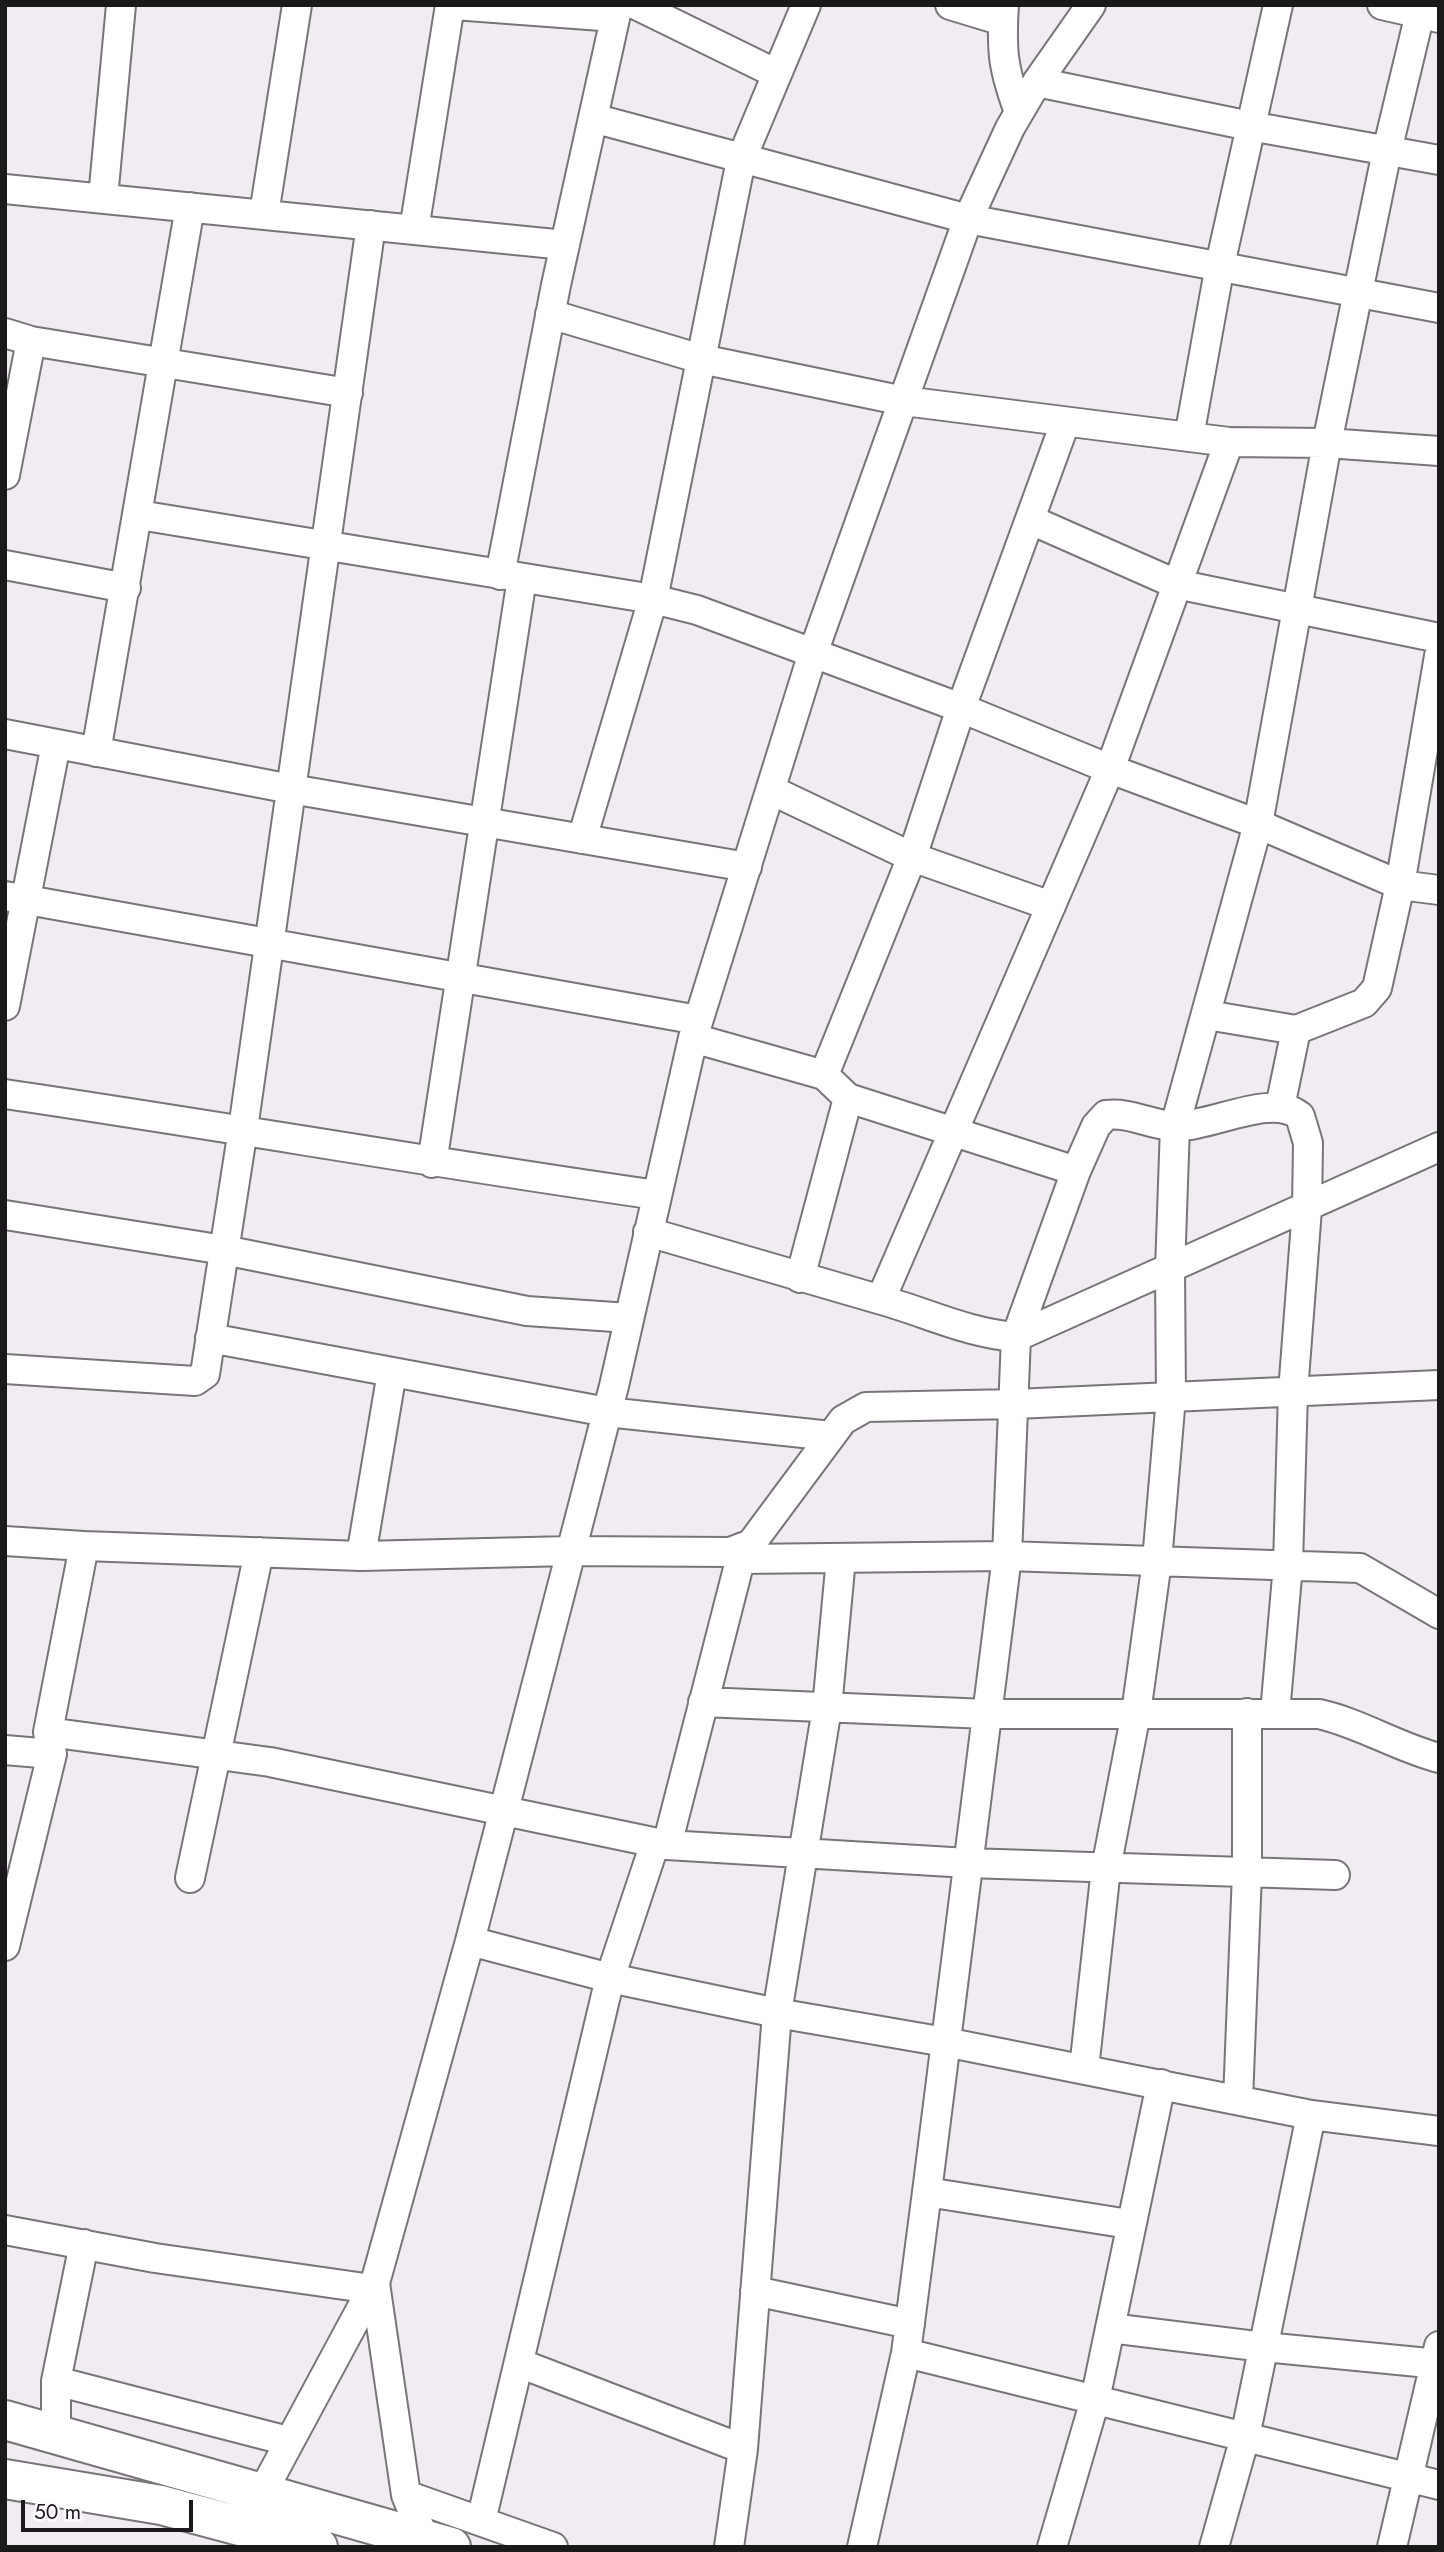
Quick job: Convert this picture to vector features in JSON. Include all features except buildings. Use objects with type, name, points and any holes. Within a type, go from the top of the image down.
[{"type":"highway","points":[[5,2420],[433,2544]]},
{"type":"highway","points":[[5,2479],[161,2505],[318,2547]]},
{"type":"street","points":[[103,198],[121,5]]},
{"type":"street","points":[[264,214],[297,5]]},
{"type":"street","points":[[414,230],[452,5],[623,9],[777,74]]},
{"type":"street","points":[[582,839],[653,599],[741,160],[806,5]]},
{"type":"street","points":[[950,5],[1004,13],[1004,73],[1019,112]]},
{"type":"street","points":[[262,2493],[374,2286],[470,1941],[607,1412],[696,1029],[813,653],[968,219],[1019,112],[1091,5]]},
{"type":"street","points":[[1189,437],[1220,265],[1278,5]]},
{"type":"street","points":[[1084,2069],[1106,1868],[1136,1713],[1157,1561],[1171,1397],[1170,1270],[1175,1126],[1258,824],[1327,443],[1387,150],[1427,12],[1382,5]]},
{"type":"street","points":[[432,1163],[483,822],[511,577],[550,314],[593,118],[623,9]]},
{"type":"street","points":[[1037,82],[1250,126],[1439,160]]},
{"type":"street","points":[[593,118],[968,219],[1439,308]]},
{"type":"street","points":[[5,189],[565,245]]},
{"type":"street","points":[[96,752],[190,207]]},
{"type":"street","points":[[5,1368],[195,1381],[205,1374],[243,1129],[372,225]]},
{"type":"street","points":[[550,314],[701,359],[904,401],[1229,442],[1327,443],[1439,452]]},
{"type":"street","points":[[5,475],[18,337],[348,393]]},
{"type":"street","points":[[824,1075],[912,858],[961,708],[1065,423]]},
{"type":"street","points":[[881,1299],[1110,769],[1229,442]]},
{"type":"street","points":[[139,514],[653,599],[697,610],[961,708],[1110,769],[1258,824],[1400,885],[1439,890]]},
{"type":"street","points":[[1031,520],[1176,584],[1439,638]]},
{"type":"street","points":[[5,565],[126,588]]},
{"type":"street","points":[[1207,1015],[1296,1030],[1364,1003],[1372,996],[1377,988],[1400,885],[1439,656]]},
{"type":"street","points":[[5,734],[291,789],[747,867]]},
{"type":"street","points":[[5,1006],[15,898],[55,744]]},
{"type":"street","points":[[771,790],[912,858],[1051,906]]},
{"type":"street","points":[[15,898],[460,979],[696,1029],[824,1075],[848,1098],[953,1134],[1076,1171]]},
{"type":"street","points":[[1280,1107],[1296,1030]]},
{"type":"street","points":[[5,1094],[243,1129],[432,1163],[657,1195]]},
{"type":"street","points":[[800,1278],[848,1098]]},
{"type":"street","points":[[862,2547],[906,2353],[927,2192],[1007,1556],[1016,1337],[1076,1171],[1096,1126],[1106,1115],[1123,1113],[1175,1126],[1280,1107],[1300,1116],[1307,1130],[1307,1209],[1293,1392],[1288,1565],[1275,1713]]},
{"type":"street","points":[[648,1232],[800,1278],[881,1299],[958,1328],[986,1335],[1016,1337],[1307,1209],[1439,1147]]},
{"type":"street","points":[[5,1215],[224,1250],[527,1311],[629,1318]]},
{"type":"street","points":[[210,1338],[607,1412],[831,1436]]},
{"type":"street","points":[[361,1556],[392,1372]]},
{"type":"street","points":[[481,2521],[610,1979],[661,1844],[703,1702],[742,1554],[772,1519],[843,1420],[866,1407],[1015,1404],[1439,1385]]},
{"type":"street","points":[[5,1541],[361,1556],[570,1551],[730,1552],[841,1558],[1007,1556],[1360,1568],[1439,1614]]},
{"type":"street","points":[[5,1946],[50,1743],[84,1546]]},
{"type":"street","points":[[190,1878],[259,1552]]},
{"type":"street","points":[[729,2547],[743,2449],[777,2013],[827,1708],[841,1558]]},
{"type":"street","points":[[703,1702],[987,1714],[1275,1713],[1333,1717],[1398,1746],[1439,1758]]},
{"type":"street","points":[[1238,2100],[1247,1872],[1247,1713]]},
{"type":"street","points":[[5,1750],[50,1743],[216,1755],[270,1762],[661,1844],[803,1855],[968,1863],[1335,1875]]},
{"type":"street","points":[[470,1941],[610,1979],[777,2013],[946,2042],[1311,2115],[1439,2131]]},
{"type":"street","points":[[1052,2547],[1095,2400],[1129,2224],[1161,2084]]},
{"type":"street","points":[[1214,2547],[1245,2437],[1311,2115]]},
{"type":"street","points":[[927,2192],[1129,2224]]},
{"type":"street","points":[[5,2230],[374,2286]]},
{"type":"street","points":[[55,2435],[55,2381],[84,2244]]},
{"type":"street","points":[[374,2286],[406,2494],[433,2544]]},
{"type":"street","points":[[755,2291],[910,2324]]},
{"type":"street","points":[[1110,2328],[1264,2347],[1438,2358],[1392,2547]]},
{"type":"street","points":[[906,2353],[1439,2485]]},
{"type":"street","points":[[519,2363],[743,2449]]},
{"type":"street","points":[[55,2381],[288,2441]]},
{"type":"street","points":[[406,2494],[553,2547]]}]
